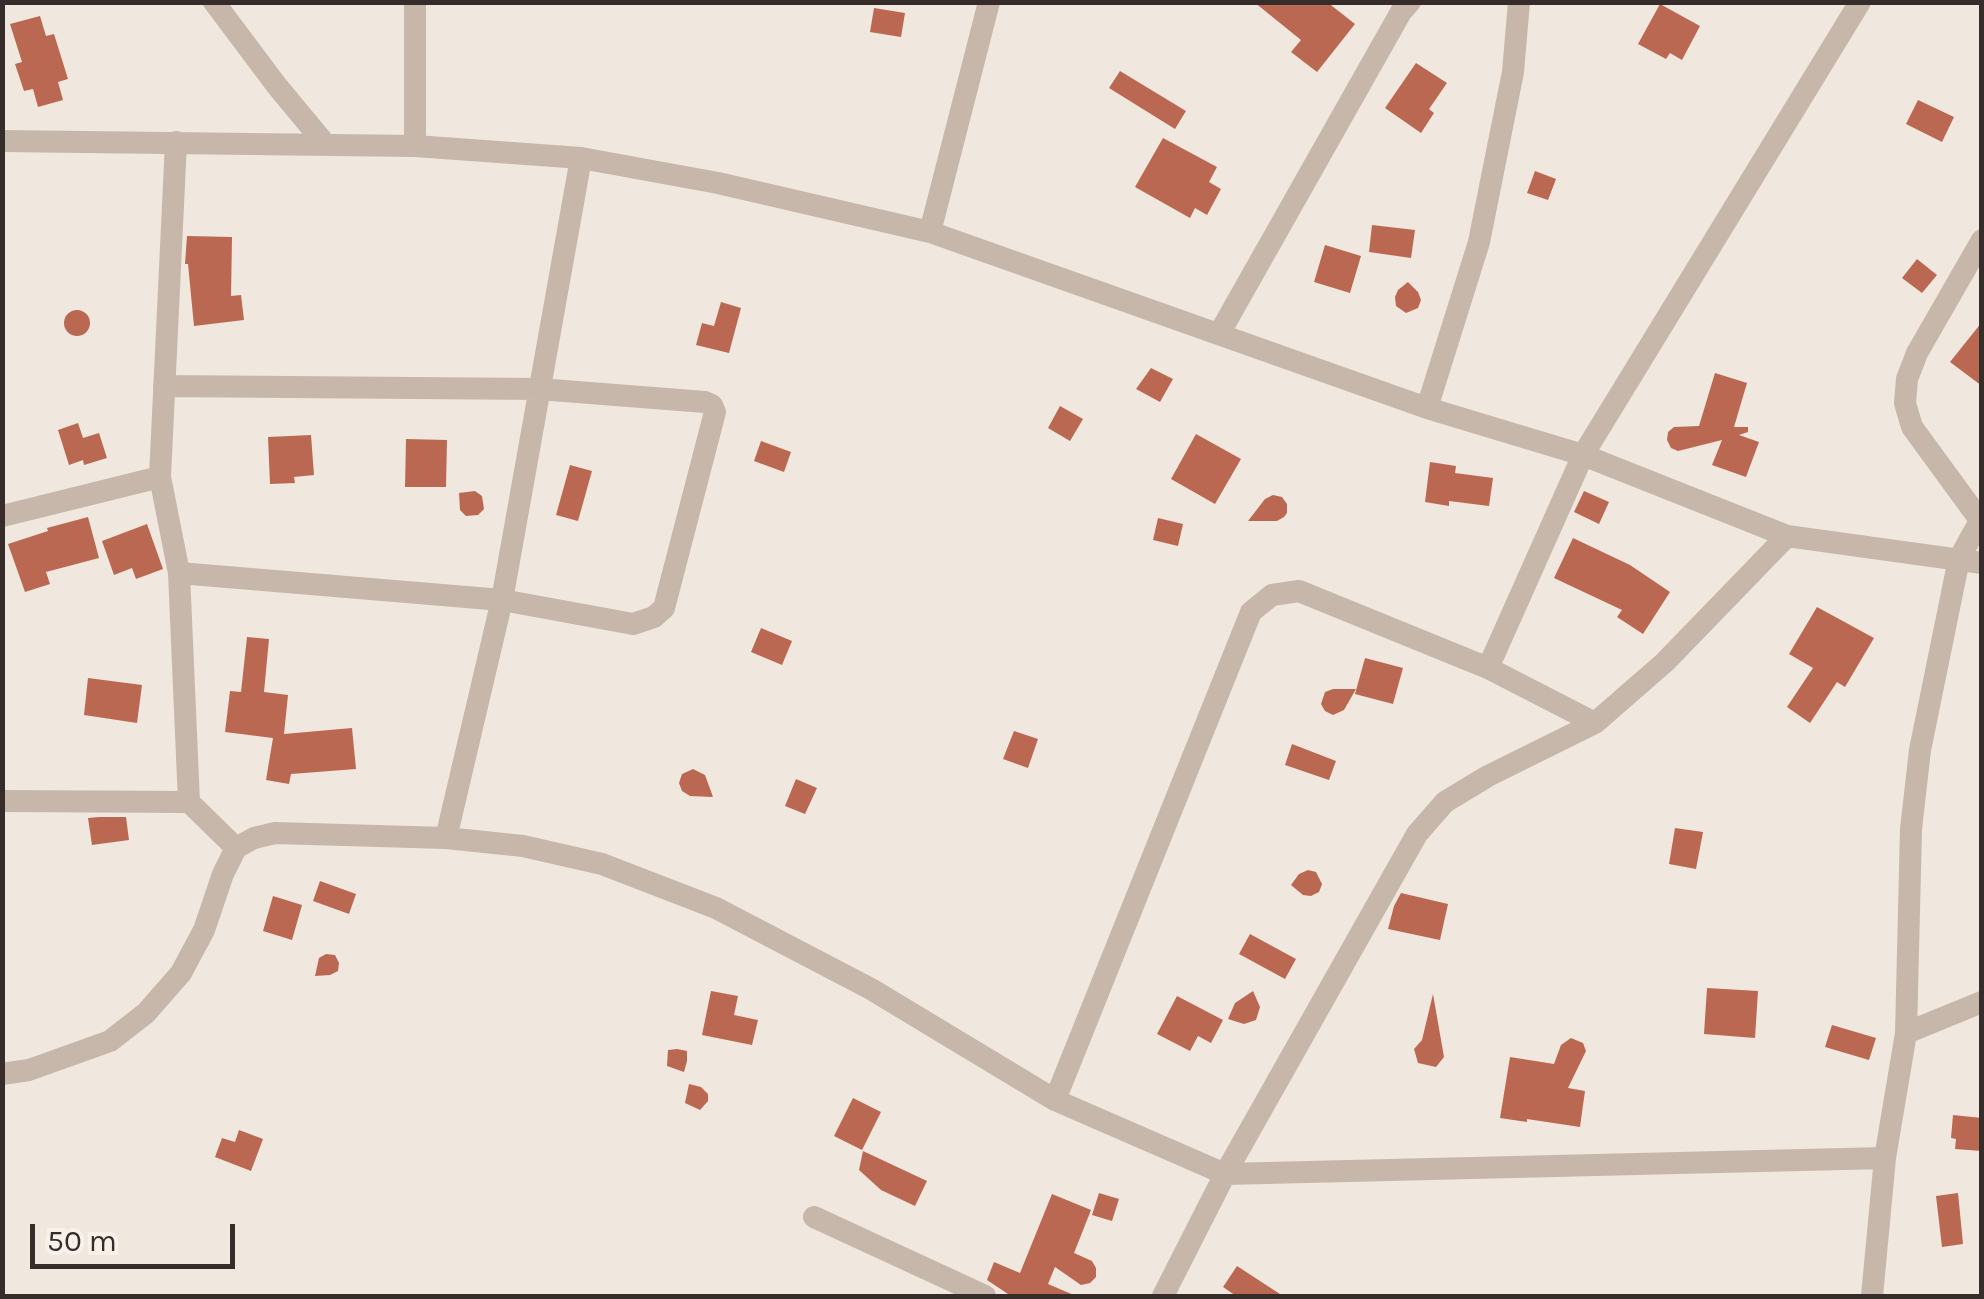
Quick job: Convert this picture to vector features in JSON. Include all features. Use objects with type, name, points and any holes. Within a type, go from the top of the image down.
[{"type":"street","points":[[214,2],[326,145]]},
{"type":"street","points":[[415,2],[415,146]]},
{"type":"street","points":[[930,232],[989,2]]},
{"type":"street","points":[[1219,334],[1410,2]]},
{"type":"street","points":[[1427,408],[1479,242],[1513,72],[1520,2]]},
{"type":"street","points":[[1488,668],[1584,455],[1860,2]]},
{"type":"street","points":[[2,141],[415,146],[581,158],[718,183],[930,232],[1427,408],[1584,455],[1788,536],[1970,561]]},
{"type":"street","points":[[176,142],[160,477],[179,574],[189,802],[236,848]]},
{"type":"street","points":[[446,838],[502,600],[581,158]]},
{"type":"street","points":[[1872,1296],[1885,1158],[1906,1033],[1911,828],[1920,750],[1981,518],[1912,427],[1905,403],[1907,379],[1917,353],[1982,240]]},
{"type":"street","points":[[164,386],[538,389],[705,402],[716,412],[664,608],[654,617],[634,624],[502,600],[179,574]]},
{"type":"street","points":[[2,516],[160,477]]},
{"type":"street","points":[[1163,1296],[1225,1174],[1417,834],[1445,802],[1596,722],[1665,662],[1788,536]]},
{"type":"street","points":[[1055,1100],[1251,612],[1272,594],[1299,591],[1488,668],[1596,722]]},
{"type":"street","points":[[2,801],[189,802]]},
{"type":"street","points":[[2,1074],[29,1070],[110,1041],[146,1014],[181,973],[204,930],[236,848],[254,838],[275,833],[446,838],[524,846],[602,864],[716,908],[871,989],[1055,1100],[1225,1174],[1885,1158]]},
{"type":"street","points":[[1906,1033],[1982,1002]]},
{"type":"street","points":[[814,1217],[985,1296]]},
{"type":"building","points":[[1254,2],[1327,2],[1355,24],[1317,72],[1291,52],[1301,40]]},
{"type":"building","points":[[1660,4],[1700,26],[1682,60],[1670,53],[1666,59],[1638,44]]},
{"type":"building","points":[[874,8],[905,13],[901,37],[870,32]]},
{"type":"building","points":[[40,16],[46,36],[54,34],[68,79],[58,82],[63,100],[38,107],[33,89],[24,91],[15,64],[22,62],[10,24]]},
{"type":"building","points":[[1416,63],[1447,83],[1429,109],[1434,113],[1421,133],[1385,108]]},
{"type":"building","points":[[1120,71],[1186,111],[1175,129],[1109,88]]},
{"type":"building","points":[[1918,100],[1954,117],[1942,142],[1906,124]]},
{"type":"building","points":[[1163,138],[1217,167],[1209,182],[1221,189],[1207,215],[1195,208],[1190,218],[1135,187]]},
{"type":"building","points":[[1535,171],[1556,179],[1548,200],[1527,193]]},
{"type":"building","points":[[1372,225],[1415,230],[1411,258],[1369,252]]},
{"type":"building","points":[[187,236],[232,237],[231,296],[241,295],[244,320],[194,326],[185,264]]},
{"type":"building","points":[[1325,245],[1361,256],[1350,293],[1314,282]]},
{"type":"building","points":[[1917,259],[1937,275],[1922,293],[1902,278]]},
{"type":"building","points":[[1408,282],[1421,300],[1418,308],[1406,313],[1396,306],[1395,297]]},
{"type":"building","points":[[721,302],[741,308],[729,353],[696,345],[702,323],[714,326]]},
{"type":"building","points":[[77,310],[86,314],[90,323],[86,332],[77,336],[68,332],[64,323],[68,314]]},
{"type":"building","points":[[1982,322],[1982,386],[1950,362]]},
{"type":"building","points":[[1151,368],[1173,379],[1160,402],[1136,389]]},
{"type":"building","points":[[1715,373],[1747,383],[1734,427],[1748,427],[1748,432],[1739,435],[1759,442],[1746,477],[1712,465],[1722,440],[1678,451],[1667,440],[1674,427],[1699,426]]},
{"type":"building","points":[[1060,406],[1083,419],[1070,441],[1048,428]]},
{"type":"building","points":[[78,423],[83,438],[99,433],[107,458],[69,465],[58,430]]},
{"type":"building","points":[[1196,434],[1241,459],[1215,504],[1171,479]]},
{"type":"building","points":[[311,435],[314,475],[294,477],[295,483],[270,484],[268,437]]},
{"type":"building","points":[[406,439],[447,440],[446,487],[405,487]]},
{"type":"building","points":[[761,441],[791,452],[784,472],[754,461]]},
{"type":"building","points":[[1430,462],[1456,466],[1455,473],[1493,478],[1489,506],[1425,502]]},
{"type":"building","points":[[570,465],[592,471],[578,521],[556,515]]},
{"type":"building","points":[[475,491],[482,496],[484,509],[478,515],[466,516],[460,510],[459,493]]},
{"type":"building","points":[[1584,491],[1609,502],[1599,524],[1574,512]]},
{"type":"building","points":[[1273,495],[1282,497],[1287,504],[1284,517],[1277,521],[1248,521],[1265,499]]},
{"type":"building","points":[[88,517],[99,558],[46,572],[50,584],[25,592],[8,544]]},
{"type":"building","points":[[1158,518],[1183,524],[1178,546],[1153,540]]},
{"type":"building","points":[[147,524],[163,569],[136,579],[132,568],[114,575],[102,541]]},
{"type":"building","points":[[1573,538],[1630,565],[1670,592],[1643,634],[1617,617],[1622,610],[1554,578]]},
{"type":"building","points":[[1817,607],[1874,638],[1845,687],[1837,682],[1810,723],[1787,707],[1813,668],[1789,654]]},
{"type":"building","points":[[761,628],[792,641],[782,665],[751,652]]},
{"type":"building","points":[[247,637],[269,639],[264,692],[288,695],[284,734],[352,728],[356,769],[291,774],[289,784],[266,780],[273,738],[225,732],[230,691],[241,692]]},
{"type":"building","points":[[1365,658],[1403,668],[1393,704],[1355,694]]},
{"type":"building","points":[[88,678],[142,685],[137,723],[84,715]]},
{"type":"building","points":[[1356,689],[1344,710],[1333,715],[1321,704],[1325,692]]},
{"type":"building","points":[[1014,731],[1038,739],[1028,768],[1003,759]]},
{"type":"building","points":[[1292,744],[1336,761],[1329,780],[1285,765]]},
{"type":"building","points":[[693,769],[705,775],[713,797],[690,796],[682,791],[682,774]]},
{"type":"building","points":[[796,779],[817,788],[805,814],[785,806]]},
{"type":"building","points":[[126,817],[129,840],[92,845],[88,818]]},
{"type":"building","points":[[1675,828],[1703,832],[1696,869],[1669,864]]},
{"type":"building","points":[[1308,870],[1316,872],[1322,884],[1319,892],[1311,896],[1291,885]]},
{"type":"building","points":[[320,881],[356,894],[349,914],[313,901]]},
{"type":"building","points":[[1401,893],[1448,904],[1440,940],[1388,929]]},
{"type":"building","points":[[273,896],[302,905],[292,940],[263,931]]},
{"type":"building","points":[[1250,934],[1296,959],[1285,979],[1239,954]]},
{"type":"building","points":[[335,955],[338,971],[315,976],[319,958]]},
{"type":"building","points":[[1707,988],[1758,991],[1755,1038],[1704,1034]]},
{"type":"building","points":[[711,991],[738,996],[734,1015],[758,1020],[752,1045],[702,1035]]},
{"type":"building","points":[[1253,991],[1260,1007],[1256,1020],[1244,1024],[1228,1019],[1235,1003]]},
{"type":"building","points":[[1433,994],[1444,1057],[1436,1067],[1418,1063],[1414,1049],[1422,1040]]},
{"type":"building","points":[[1177,996],[1223,1020],[1211,1043],[1198,1036],[1190,1051],[1157,1034]]},
{"type":"building","points":[[1832,1025],[1876,1038],[1869,1060],[1825,1047]]},
{"type":"building","points":[[1571,1038],[1583,1043],[1586,1051],[1568,1088],[1585,1091],[1580,1127],[1500,1118],[1510,1057],[1554,1064],[1561,1045]]},
{"type":"building","points":[[668,1050],[687,1051],[684,1072],[667,1066]]},
{"type":"building","points":[[689,1084],[708,1094],[708,1101],[700,1110],[685,1103]]},
{"type":"building","points":[[853,1098],[881,1112],[862,1150],[834,1136]]},
{"type":"building","points":[[1953,1115],[1982,1118],[1982,1151],[1955,1149],[1956,1139],[1951,1138]]},
{"type":"building","points":[[239,1130],[263,1139],[251,1171],[215,1157],[222,1138],[235,1142]]},
{"type":"building","points":[[863,1151],[927,1181],[915,1206],[881,1190],[859,1170]]},
{"type":"building","points":[[1099,1193],[1119,1199],[1112,1221],[1092,1215]]},
{"type":"building","points":[[1958,1193],[1963,1244],[1942,1247],[1936,1196]]},
{"type":"building","points":[[1052,1194],[1091,1210],[1074,1253],[1092,1261],[1096,1277],[1081,1285],[1055,1267],[1048,1284],[1076,1296],[1011,1296],[987,1280],[994,1262],[1020,1273]]},
{"type":"building","points":[[1237,1266],[1283,1296],[1236,1296],[1223,1287]]}]
